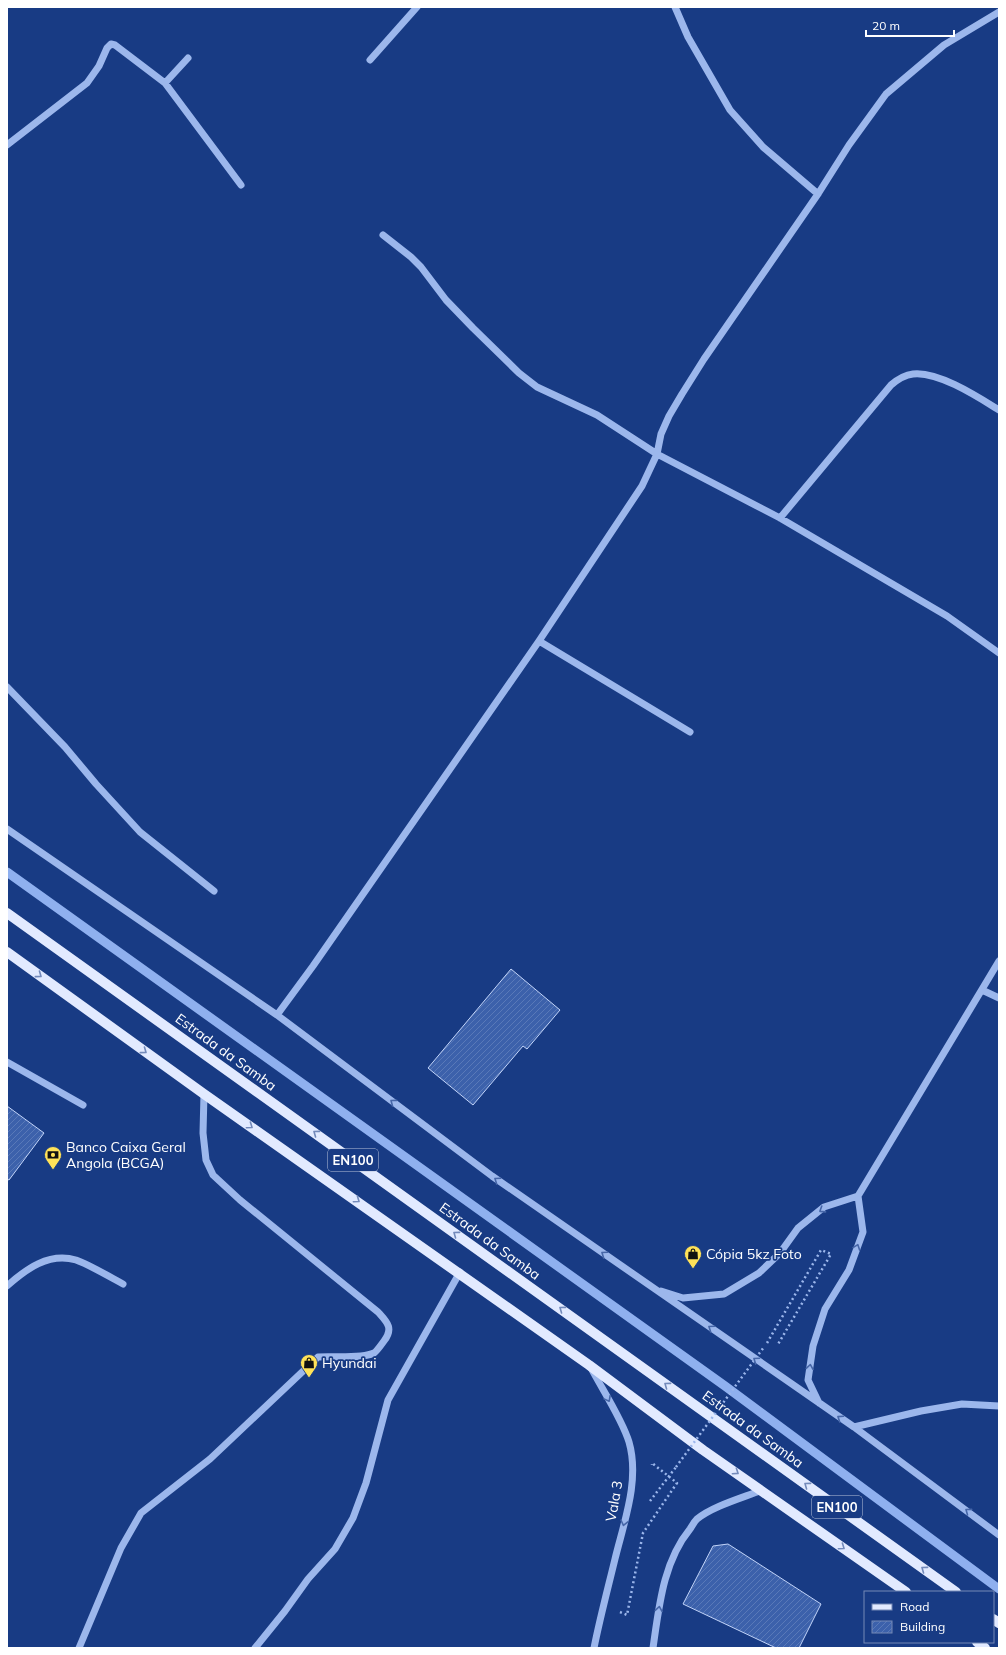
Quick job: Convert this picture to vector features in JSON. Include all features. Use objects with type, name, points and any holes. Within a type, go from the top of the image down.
[{"type":"main road","name":"Estrada da Samba","points":[[7,913],[955,1591]]},
{"type":"main road","name":"EN100","points":[[7,952],[204,1094],[460,1272],[589,1365],[703,1450],[905,1591]]},
{"type":"street","points":[[370,60],[418,7]]},
{"type":"street","points":[[675,7],[688,37],[730,110],[763,147],[818,194]]},
{"type":"street","points":[[277,1015],[313,966],[539,641],[642,486],[657,454],[661,434],[669,416],[682,394],[704,359],[818,194],[849,144],[886,94],[944,44],[999,12]]},
{"type":"street","points":[[7,145],[87,83],[99,66],[107,48],[111,44],[115,45],[165,83],[241,185]]},
{"type":"street","points":[[165,83],[188,58]]},
{"type":"street","points":[[383,235],[416,262],[446,300],[519,373],[537,387],[597,415],[657,454],[780,518],[947,616],[999,653]]},
{"type":"street","points":[[780,518],[891,384],[900,378],[914,374],[931,376],[970,392],[999,410]]},
{"type":"street","points":[[539,641],[690,732]]},
{"type":"street","points":[[7,687],[65,747],[96,784],[140,832],[214,891]]},
{"type":"street","points":[[7,829],[277,1015],[492,1176],[854,1427],[999,1535]]},
{"type":"street","points":[[819,1403],[808,1380],[813,1346],[825,1309],[849,1270],[863,1232],[858,1196],[999,961]]},
{"type":"street","points":[[982,990],[999,998]]},
{"type":"street","points":[[7,1062],[82,1105]]},
{"type":"street","points":[[79,1648],[122,1548],[141,1513],[210,1459],[318,1357],[359,1357],[374,1352],[389,1333],[388,1324],[378,1312],[240,1200],[213,1175],[206,1160],[203,1133],[204,1094]]},
{"type":"street","points":[[653,1288],[683,1298],[724,1294],[759,1273],[780,1253],[798,1228],[824,1207],[858,1196]]},
{"type":"street","points":[[7,1286],[34,1265],[57,1258],[76,1260],[123,1284]]},
{"type":"street","points":[[255,1648],[285,1611],[308,1579],[335,1549],[353,1518],[368,1476],[388,1400],[460,1272]]},
{"type":"street","name":"Vala 3","points":[[589,1365],[624,1429],[629,1442],[632,1463],[632,1486],[626,1516],[594,1648]]},
{"type":"street","points":[[854,1427],[921,1411],[962,1404],[999,1406]]},
{"type":"street","points":[[653,1648],[660,1601],[670,1563],[684,1536],[697,1519],[714,1510],[762,1490]]},
{"type":"path","points":[[676,1467],[764,1347],[822,1250],[831,1254],[777,1346]]},
{"type":"building","points":[[511,969],[560,1010],[527,1049],[523,1046],[473,1105],[428,1068]]},
{"type":"building","points":[[7,1106],[44,1133],[9,1180],[7,1179]]},
{"type":"building","points":[[728,1544],[821,1604],[799,1648],[776,1648],[683,1604],[713,1546]]},
{"type":"waterway","points":[[7,872],[725,1386],[999,1589]]},
{"type":"place","name":"Banco Caixa Geral Angola (BCGA)","points":[[53,1170]]},
{"type":"place","name":"Cópia 5kz Foto","points":[[693,1269]]},
{"type":"place","name":"Hyundai","points":[[309,1378]]}]
